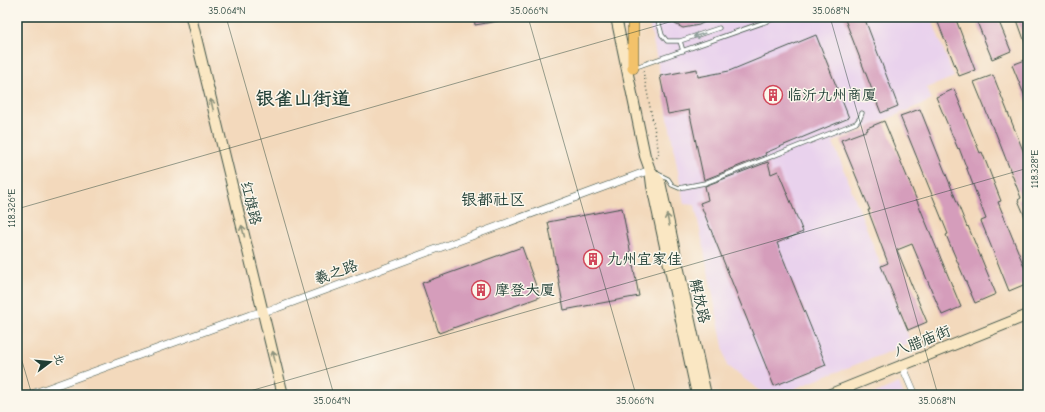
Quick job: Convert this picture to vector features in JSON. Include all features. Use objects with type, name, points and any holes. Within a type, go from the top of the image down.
[{"type":"main road","name":"红旗路","points":[[191,17],[283,395]]},
{"type":"main road","name":"解放路","points":[[616,17],[645,156],[650,170],[660,182],[706,395]]},
{"type":"main road","name":"解放路","points":[[622,17],[637,67],[650,155],[652,186],[698,395]]},
{"type":"main road","points":[[633,17],[637,67]]},
{"type":"main road","name":"八腊庙街","points":[[828,395],[1028,315]]},
{"type":"street","name":"羲之路","points":[[29,395],[262,311],[277,308],[650,170]]},
{"type":"street","points":[[902,365],[914,395]]},
{"type":"lane","points":[[657,17],[662,35],[667,41],[680,41],[719,28]]},
{"type":"lane","points":[[637,67],[779,17]]},
{"type":"lane","points":[[680,41],[683,51]]},
{"type":"lane","points":[[650,170],[668,179],[672,185],[679,188],[705,183],[856,123],[862,113]]},
{"type":"path","points":[[637,67],[659,153],[650,170]]},
{"type":"shaded area","points":[[648,17],[931,17],[954,77],[927,88],[932,100],[833,142],[911,343],[778,395],[766,395],[727,366],[695,205],[684,204]]},
{"type":"shaded area","points":[[899,383],[904,395],[871,395]]},
{"type":"building","points":[[474,17],[497,17],[498,21],[475,25]]},
{"type":"building","points":[[669,17],[714,17],[699,25],[683,28],[675,24]]},
{"type":"building","points":[[844,17],[864,17],[898,106],[881,113]]},
{"type":"building","points":[[943,17],[955,17],[975,70],[959,76],[937,20]]},
{"type":"building","points":[[975,17],[997,17],[1011,51],[992,59]]},
{"type":"building","points":[[1016,17],[1028,17],[1028,48],[1027,48]]},
{"type":"building","name":"临沂九州商厦","points":[[816,35],[849,118],[765,153],[766,155],[704,180],[689,110],[668,114],[660,76],[697,69],[698,77],[729,71]]},
{"type":"building","points":[[1028,59],[1028,104],[1012,65]]},
{"type":"building","points":[[993,75],[1028,163],[1028,224],[1018,200],[1021,198],[974,82]]},
{"type":"building","points":[[954,89],[980,153],[982,152],[1001,201],[998,202],[1028,276],[1028,283],[1009,291],[981,221],[986,219],[959,148],[958,149],[936,97]]},
{"type":"building","points":[[920,109],[967,227],[968,226],[996,294],[975,303],[946,235],[948,234],[900,116]]},
{"type":"building","points":[[884,121],[961,307],[942,315],[912,244],[897,250],[927,322],[908,330],[881,266],[888,263],[868,210],[870,210],[841,140],[868,130],[867,128]]},
{"type":"building","points":[[768,162],[771,174],[778,171],[803,232],[777,243],[826,365],[774,386],[700,203],[708,200],[705,186]]},
{"type":"building","name":"九州宜家佳","points":[[622,208],[639,296],[564,310],[548,222]]},
{"type":"building","name":"摩登大厦","points":[[522,247],[540,297],[439,333],[422,283]]},
{"type":"place","name":"临沂九州商厦","points":[[773,95]]},
{"type":"place","name":"九州宜家佳","points":[[593,259]]},
{"type":"place","name":"摩登大厦","points":[[481,290]]},
{"type":"district","name":"银雀山街道","points":[[303,98]]},
{"type":"district","name":"银都社区","points":[[493,199]]}]
